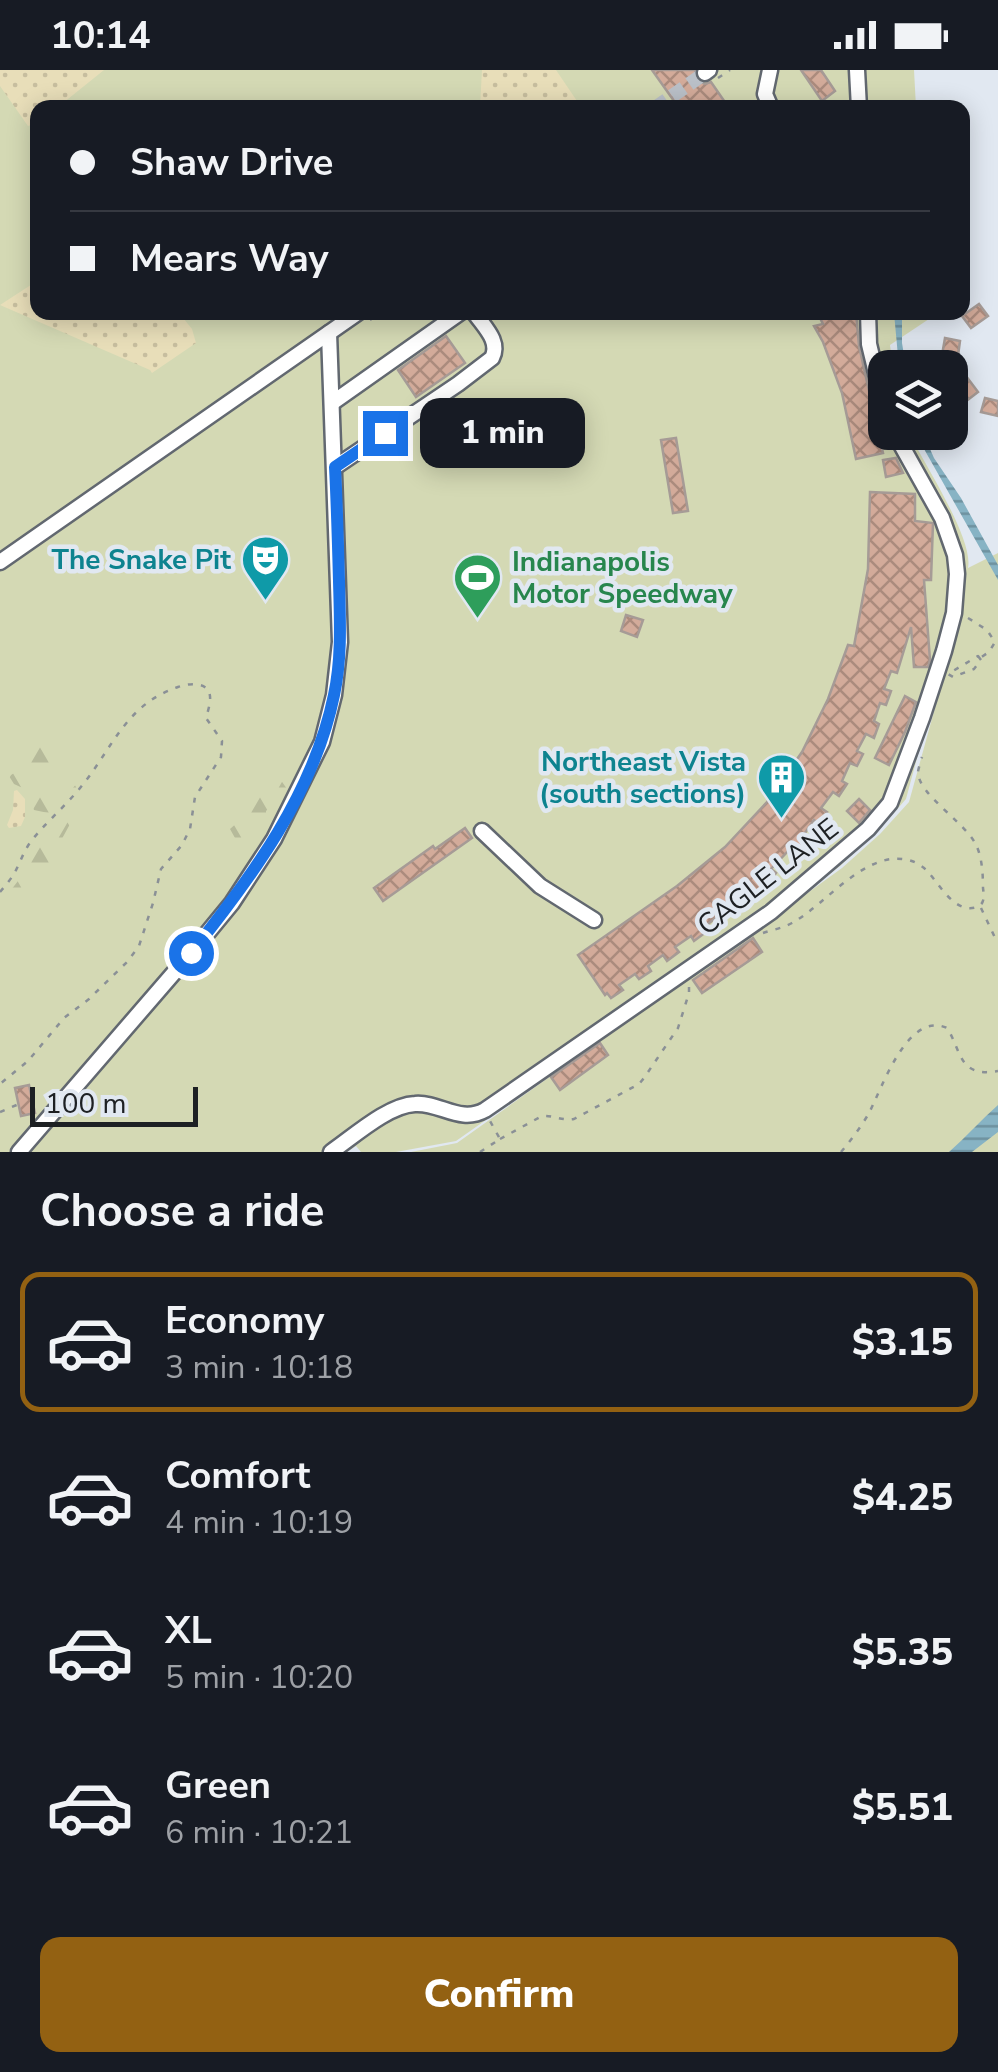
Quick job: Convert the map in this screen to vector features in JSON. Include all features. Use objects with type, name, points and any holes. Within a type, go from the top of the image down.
[{"type":"street","points":[[768,100],[765,94],[770,70]]},
{"type":"street","points":[[857,70],[859,100]]},
{"type":"street","points":[[0,562],[347,320]]},
{"type":"street","points":[[332,403],[450,320]]},
{"type":"street","points":[[335,467],[492,358],[494,342],[479,320]]},
{"type":"street","points":[[868,320],[870,350]]},
{"type":"street","points":[[19,1152],[242,888],[290,810],[322,742],[334,695],[340,620],[329,333]]},
{"type":"street","name":"CAGLE LANE","points":[[485,1110],[771,912],[868,828],[890,803],[944,651],[954,614],[958,574],[942,518],[904,450]]},
{"type":"street","points":[[340,620],[356,621]]},
{"type":"street","points":[[482,831],[540,886],[594,920]]},
{"type":"street","points":[[331,1152],[400,1106],[418,1103],[469,1116],[485,1110]]},
{"type":"path","points":[[964,611],[996,642],[989,652],[948,674],[952,677],[974,669],[980,658]]},
{"type":"path","points":[[0,892],[30,842],[84,782],[130,716],[166,691],[185,684],[206,687],[210,693],[206,718],[222,741],[221,757],[195,798],[190,828],[182,845],[161,869],[139,946],[0,1084]]},
{"type":"path","points":[[924,747],[918,771],[920,782],[965,828],[976,845],[984,889],[980,906]]},
{"type":"path","points":[[757,935],[790,924],[866,868],[894,858],[922,866],[945,894],[964,907],[980,906]]},
{"type":"path","points":[[980,906],[997,942]]},
{"type":"path","points":[[480,1152],[542,1116],[574,1118],[639,1084],[678,1028],[689,983]]},
{"type":"path","points":[[841,1152],[867,1116],[897,1054],[926,1026],[937,1024],[947,1028],[961,1062],[981,1072],[998,1071]]},
{"type":"path","points":[[0,1112],[18,1104]]},
{"type":"path","points":[[485,1110],[500,1139]]},
{"type":"green space","name":"Indianapolis Motor Speedway","points":[[0,70],[914,70],[916,100],[30,100],[30,320],[928,320],[890,345],[891,350],[868,350],[868,450],[918,450],[956,520],[968,555],[968,568],[998,553],[998,1152],[411,1152],[457,1143],[747,936],[456,1141],[396,1152],[361,1152],[356,1146],[347,1152],[0,1152]],"holes":[[[967,572],[946,668],[909,802],[842,868],[758,929],[840,866],[906,799]]]},
{"type":"green space","points":[[47,740],[61,802],[78,782],[88,791],[28,901],[0,924],[0,897],[11,890],[28,868],[30,845],[58,815],[34,810],[27,790],[14,784],[9,776],[25,767],[33,745]]},
{"type":"green space","points":[[278,776],[287,789],[266,811],[266,828],[254,845],[235,838],[230,829],[239,821],[241,802]]},
{"type":"sand","points":[[0,70],[104,70],[67,100],[30,100],[28,126],[0,86]]},
{"type":"sand","points":[[482,70],[556,70],[576,100],[480,100]]},
{"type":"sand","points":[[30,286],[30,318],[0,305]]},
{"type":"sand","points":[[35,320],[185,320],[196,343],[152,373]]},
{"type":"sand","points":[[14,791],[25,799],[25,817],[21,826],[9,828]]},
{"type":"water","points":[[895,320],[902,320],[903,350],[897,350]]},
{"type":"water","points":[[925,450],[930,450],[961,498],[998,565],[998,580]]},
{"type":"water","points":[[998,1105],[998,1132],[972,1152],[949,1152],[961,1140]]},
{"type":"building","points":[[652,70],[695,70],[697,80],[711,82],[723,100],[673,100]]},
{"type":"building","points":[[801,70],[821,70],[835,91],[821,100]]},
{"type":"building","points":[[979,304],[988,316],[971,328],[965,320],[970,320],[970,310]]},
{"type":"building","points":[[821,320],[857,320],[868,386],[868,450],[883,453],[856,459],[842,393],[814,326],[823,324]]},
{"type":"building","points":[[446,336],[465,363],[416,397],[398,370]]},
{"type":"building","points":[[945,338],[960,341],[959,350],[943,350]]},
{"type":"building","points":[[968,379],[978,392],[968,400]]},
{"type":"building","points":[[985,398],[998,401],[998,416],[981,412]]},
{"type":"building","points":[[676,438],[688,511],[673,513],[661,440]]},
{"type":"building","points":[[896,458],[903,473],[886,477],[883,460]]},
{"type":"building","name":"Northeast Vista (south sections)","points":[[870,492],[915,494],[915,521],[933,523],[931,580],[924,580],[928,667],[914,667],[911,627],[897,673],[891,671],[884,689],[891,691],[886,705],[880,703],[874,738],[866,734],[857,751],[863,754],[857,766],[850,763],[842,781],[847,784],[839,796],[833,792],[821,808],[827,812],[819,824],[814,820],[802,837],[807,841],[797,852],[792,847],[771,869],[776,873],[767,884],[749,899],[741,897],[730,906],[733,911],[722,921],[718,916],[694,941],[691,936],[675,947],[679,952],[667,961],[663,955],[648,966],[651,971],[639,979],[635,974],[619,985],[623,990],[611,998],[605,995],[578,955],[677,886],[725,847],[767,802],[802,752],[848,645],[854,646],[868,569]]},
{"type":"building","points":[[626,615],[643,620],[637,637],[621,631]]},
{"type":"building","points":[[905,696],[916,702],[889,765],[875,758]]},
{"type":"building","points":[[859,799],[870,810],[859,823],[847,811]]},
{"type":"building","points":[[465,828],[472,838],[383,901],[374,888]]},
{"type":"building","points":[[753,938],[762,952],[702,993],[693,980]]},
{"type":"building","points":[[600,1043],[608,1055],[560,1090],[551,1077]]},
{"type":"building","points":[[29,1085],[35,1113],[21,1116],[15,1088]]},
{"type":"tunnel","points":[[666,100],[705,73]]},
{"type":"place","name":"The Snake Pit","points":[[266,602]]},
{"type":"place","name":"Indianapolis Motor Speedway","points":[[477,620]]},
{"type":"place","name":"Northeast Vista (south sections)","points":[[781,820]]},
{"type":"route","points":[[191,953],[253,874],[290,810],[322,742],[334,695],[340,642],[335,467],[385,433]]}]
